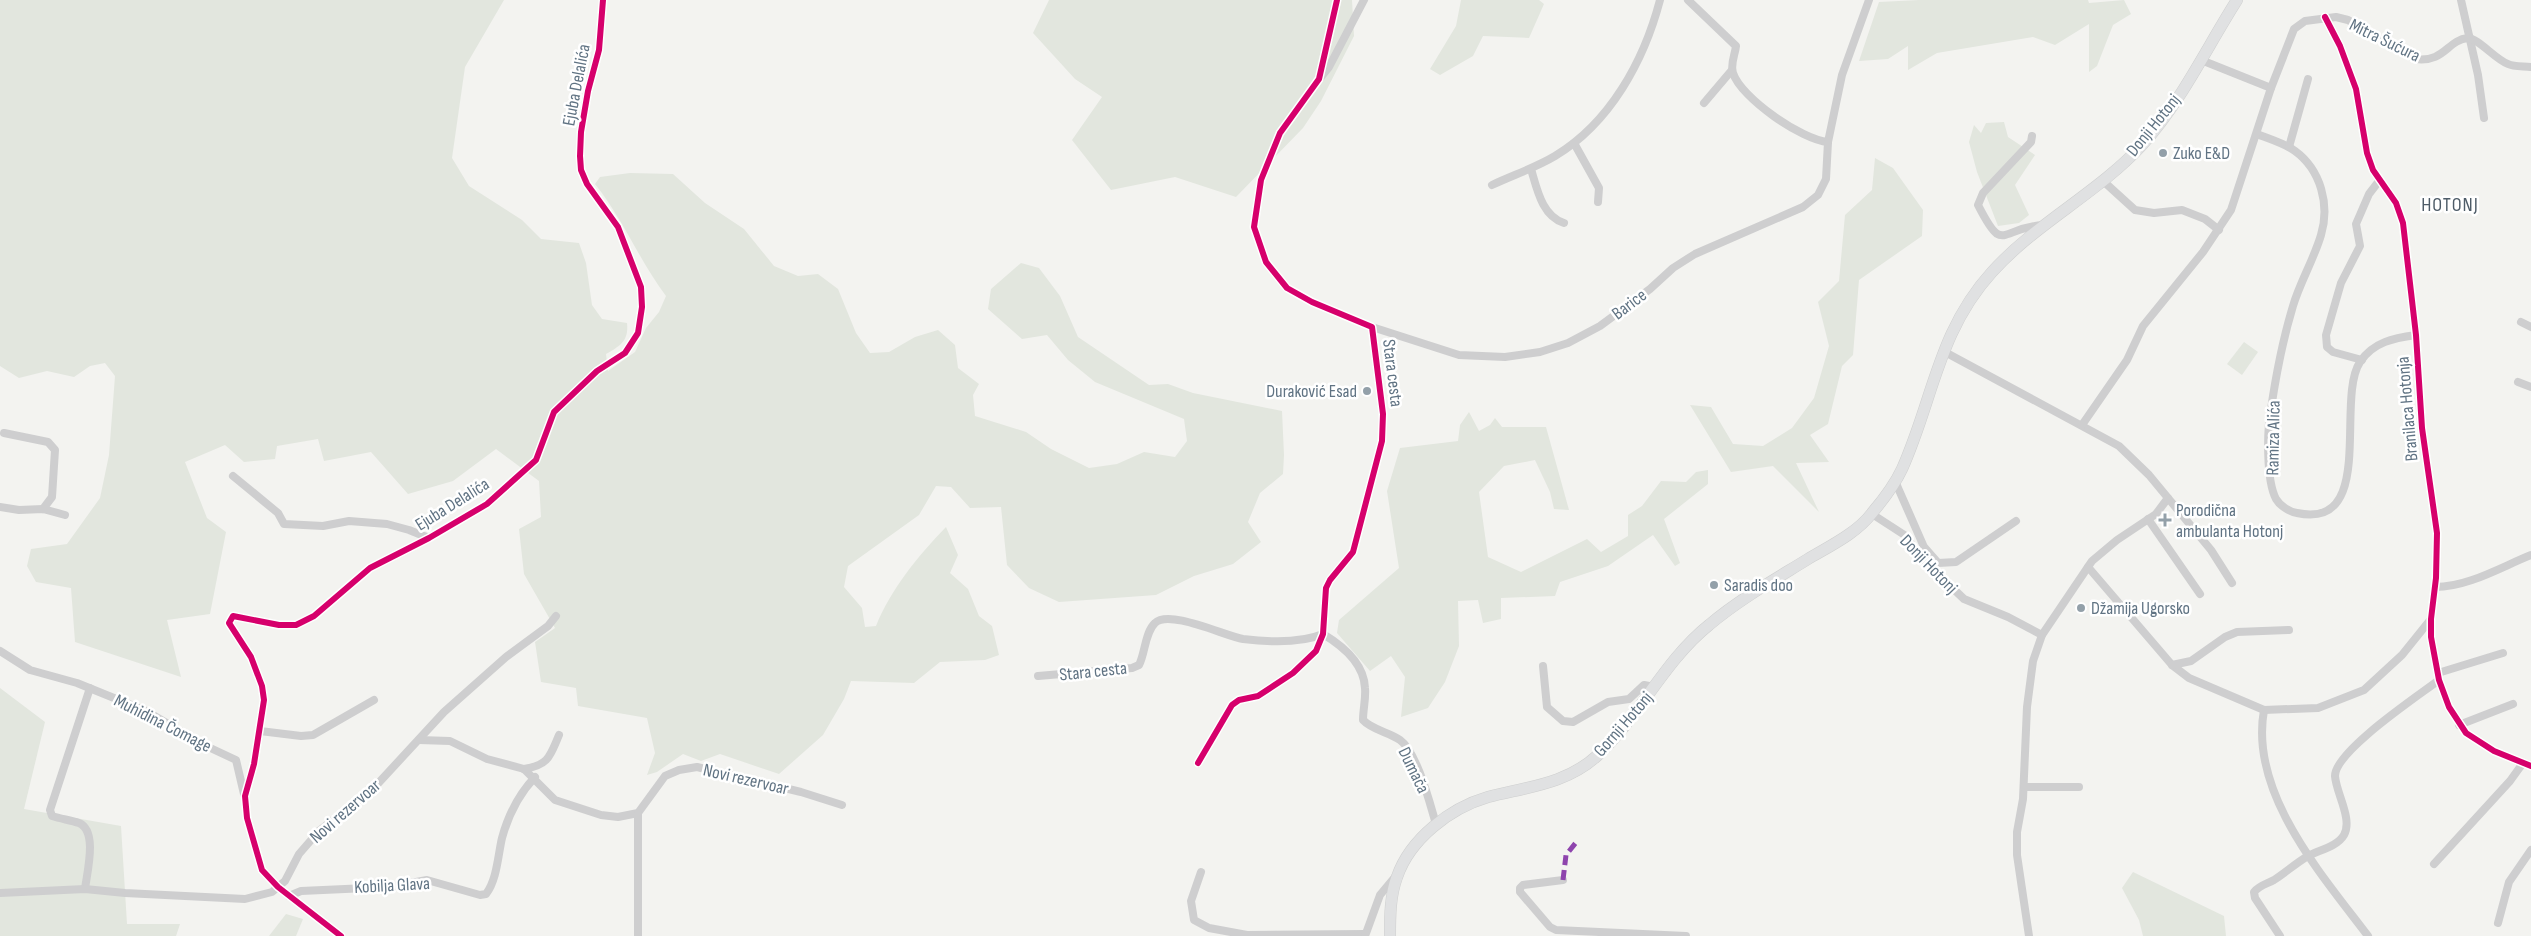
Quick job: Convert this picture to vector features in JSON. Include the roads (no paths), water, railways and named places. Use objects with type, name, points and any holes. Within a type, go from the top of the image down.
[{"type":"main road","name":"Donji Hotonj","points":[[1837,542],[1872,514],[1895,481],[1912,445],[1943,351],[1967,304],[1987,278],[2042,225],[2102,180],[2142,145],[2160,122],[2201,60],[2237,0]]},
{"type":"main road","name":"Gornji Hotonj","points":[[1390,936],[1392,895],[1398,874],[1416,843],[1436,824],[1471,803],[1549,784],[1576,771],[1595,758],[1620,732],[1672,662],[1708,626],[1746,597],[1837,542]]},
{"type":"street","name":"Ejuba Delalića","points":[[278,888],[262,870],[247,818],[245,796],[260,731],[264,700],[262,686],[251,657],[231,628],[230,618],[239,617],[279,625],[296,625],[314,616],[370,568],[428,538],[487,504],[536,460],[554,412],[598,371],[625,354],[638,333],[642,307],[641,287],[618,227],[587,184],[580,163],[581,132],[599,50],[602,0]]},
{"type":"street","name":"Stara cesta","points":[[1319,79],[1337,0]]},
{"type":"street","name":"Stara cesta","points":[[1198,763],[1232,705],[1239,700],[1258,696],[1292,673],[1316,651],[1323,634],[1326,588],[1330,580],[1353,552],[1382,441],[1383,414],[1372,327],[1312,302],[1287,288],[1266,262],[1254,227],[1261,180],[1280,133],[1329,67],[1364,0]]},
{"type":"street","points":[[1492,185],[1531,169],[1574,142],[1609,109],[1643,51],[1660,0]]},
{"type":"street","points":[[1688,0],[1736,46],[1732,70],[1704,104]]},
{"type":"street","name":"Barice","points":[[1372,327],[1459,355],[1505,357],[1540,352],[1568,343],[1600,326],[1650,289],[1672,268],[1695,254],[1803,207],[1818,196],[1826,179],[1828,142],[1842,75],[1869,0]]},
{"type":"street","points":[[2461,0],[2468,38],[2478,75],[2484,118]]},
{"type":"street","points":[[2082,425],[2127,360],[2144,326],[2219,230],[2238,194],[2271,88],[2294,29],[2305,21],[2325,17]]},
{"type":"street","name":"Mitra Šućura","points":[[2325,17],[2348,20],[2415,59],[2427,61],[2437,58],[2460,41],[2468,38]]},
{"type":"street","name":"Branilaca Hotonja","points":[[2325,17],[2354,82],[2367,153],[2379,181],[2396,203],[2402,217],[2416,335],[2422,428],[2437,533],[2431,637],[2439,676],[2449,707],[2466,733],[2494,751],[2527,764],[2434,864]]},
{"type":"street","points":[[2468,38],[2474,39],[2498,59],[2509,65],[2531,67]]},
{"type":"street","points":[[2201,60],[2271,88]]},
{"type":"street","points":[[1732,70],[1753,100],[1784,123],[1816,141],[1828,142]]},
{"type":"street","points":[[2290,147],[2308,79]]},
{"type":"street","name":"Ramiza Alića","points":[[2257,134],[2290,147],[2303,159],[2317,179],[2325,201],[2325,214],[2320,238],[2293,306],[2270,412],[2271,481],[2276,499],[2286,509],[2304,515],[2323,513],[2336,505],[2344,492],[2348,471],[2351,387],[2362,360],[2374,346],[2389,340],[2416,335]]},
{"type":"street","name":"Donji Hotonj","points":[[2032,136],[2031,142],[1983,194],[1978,205],[1991,231],[1998,236],[2004,236],[2027,226],[2042,225]]},
{"type":"street","points":[[1574,142],[1599,188],[1598,202]]},
{"type":"street","points":[[1531,169],[1538,191],[1549,214],[1556,220],[1564,223]]},
{"type":"street","points":[[2102,180],[2135,210],[2154,213],[2182,210],[2205,219],[2219,230]]},
{"type":"street","points":[[2362,360],[2334,352],[2327,347],[2326,335],[2341,283],[2360,246],[2356,232],[2358,217],[2369,194],[2379,181]]},
{"type":"street","points":[[2521,322],[2531,327]]},
{"type":"street","points":[[1943,351],[2082,425],[2129,454],[2211,550],[2232,583]]},
{"type":"street","points":[[2518,382],[2531,387]]},
{"type":"street","points":[[4,432],[48,442],[53,445],[55,450],[52,497],[43,509]]},
{"type":"street","points":[[233,476],[278,513],[284,524],[323,526],[349,522],[387,524],[428,538]]},
{"type":"street","name":"Donji Hotonj","points":[[1895,481],[1924,547],[1938,563],[1956,562],[2016,521]]},
{"type":"street","points":[[2029,936],[2017,846],[2024,787],[2027,707],[2033,661],[2042,636],[2088,567],[2117,540],[2156,514],[2168,498]]},
{"type":"street","points":[[0,507],[19,510],[43,509],[65,516]]},
{"type":"street","name":"Donji Hotonj","points":[[1872,514],[1906,536],[1920,557],[1972,605],[2008,617],[2042,636]]},
{"type":"street","points":[[2148,519],[2200,594]]},
{"type":"street","points":[[2435,587],[2447,587],[2531,555]]},
{"type":"street","points":[[2088,567],[2172,665],[2189,678],[2264,710],[2318,708],[2364,690],[2380,678],[2402,655],[2431,619]]},
{"type":"street","name":"Novi rezervoar","points":[[278,888],[290,872],[299,854],[319,831],[372,790],[444,712],[506,657],[548,626],[556,616]]},
{"type":"street","name":"Stara cesta","points":[[1038,676],[1139,666],[1151,629],[1155,622],[1161,620],[1186,622],[1242,638],[1269,641],[1304,639],[1323,634]]},
{"type":"street","points":[[2172,665],[2191,661],[2224,637],[2237,632],[2289,630]]},
{"type":"street","name":"Dumača","points":[[1323,634],[1344,648],[1355,660],[1365,687],[1363,720],[1367,724],[1385,731],[1402,741],[1417,767],[1436,824]]},
{"type":"street","name":"Muhidina Čomage","points":[[0,651],[30,670],[90,688],[146,712],[204,745],[230,755],[236,760],[239,767],[245,796]]},
{"type":"street","points":[[2280,936],[2255,898],[2254,892],[2258,887],[2272,881],[2307,857],[2334,844],[2344,834],[2345,817],[2335,776],[2336,766],[2342,757],[2439,676],[2503,653]]},
{"type":"street","points":[[1543,666],[1547,707],[1562,721],[1573,722],[1608,702],[1629,699],[1644,685],[1654,688]]},
{"type":"street","points":[[85,889],[90,853],[88,831],[80,824],[52,816],[50,810],[90,688]]},
{"type":"street","points":[[260,731],[301,736],[313,735],[374,700]]},
{"type":"street","points":[[2459,725],[2513,704]]},
{"type":"street","points":[[2264,710],[2262,723],[2270,777],[2281,806],[2307,857],[2368,936]]},
{"type":"street","points":[[524,769],[544,763],[550,757],[559,735]]},
{"type":"street","points":[[419,740],[450,741],[487,759],[524,769],[555,800],[601,815],[618,817],[638,813],[638,936]]},
{"type":"street","name":"Novi rezervoar","points":[[638,813],[665,776],[679,770],[697,767],[801,792],[842,805]]},
{"type":"street","name":"Kobilja Glava","points":[[289,896],[301,891],[389,887],[426,880],[480,895],[486,894],[494,874],[507,825],[518,799],[535,778]]},
{"type":"street","points":[[2024,787],[2079,787]]},
{"type":"street","points":[[2498,923],[2509,882],[2531,850]]},
{"type":"street","points":[[1201,872],[1191,902],[1194,920],[1209,928],[1247,935],[1365,935],[1380,895],[1398,874]]},
{"type":"street","points":[[1563,880],[1523,885],[1520,888],[1520,892],[1550,927],[1556,930],[1686,936]]},
{"type":"street","points":[[0,893],[85,889],[245,899],[259,897],[278,888],[341,936]]},
{"type":"place","name":"Zuko E&D","points":[[2163,153]]},
{"type":"place","name":"Duraković Esad","points":[[1367,391]]},
{"type":"place","name":"Porodična ambulanta Hotonj","points":[[2165,520]]},
{"type":"place","name":"Saradis doo","points":[[1714,585]]},
{"type":"place","name":"Džamija Ugorsko","points":[[2081,608]]},
{"type":"district","name":"HOTONJ","points":[[2450,204]]}]
